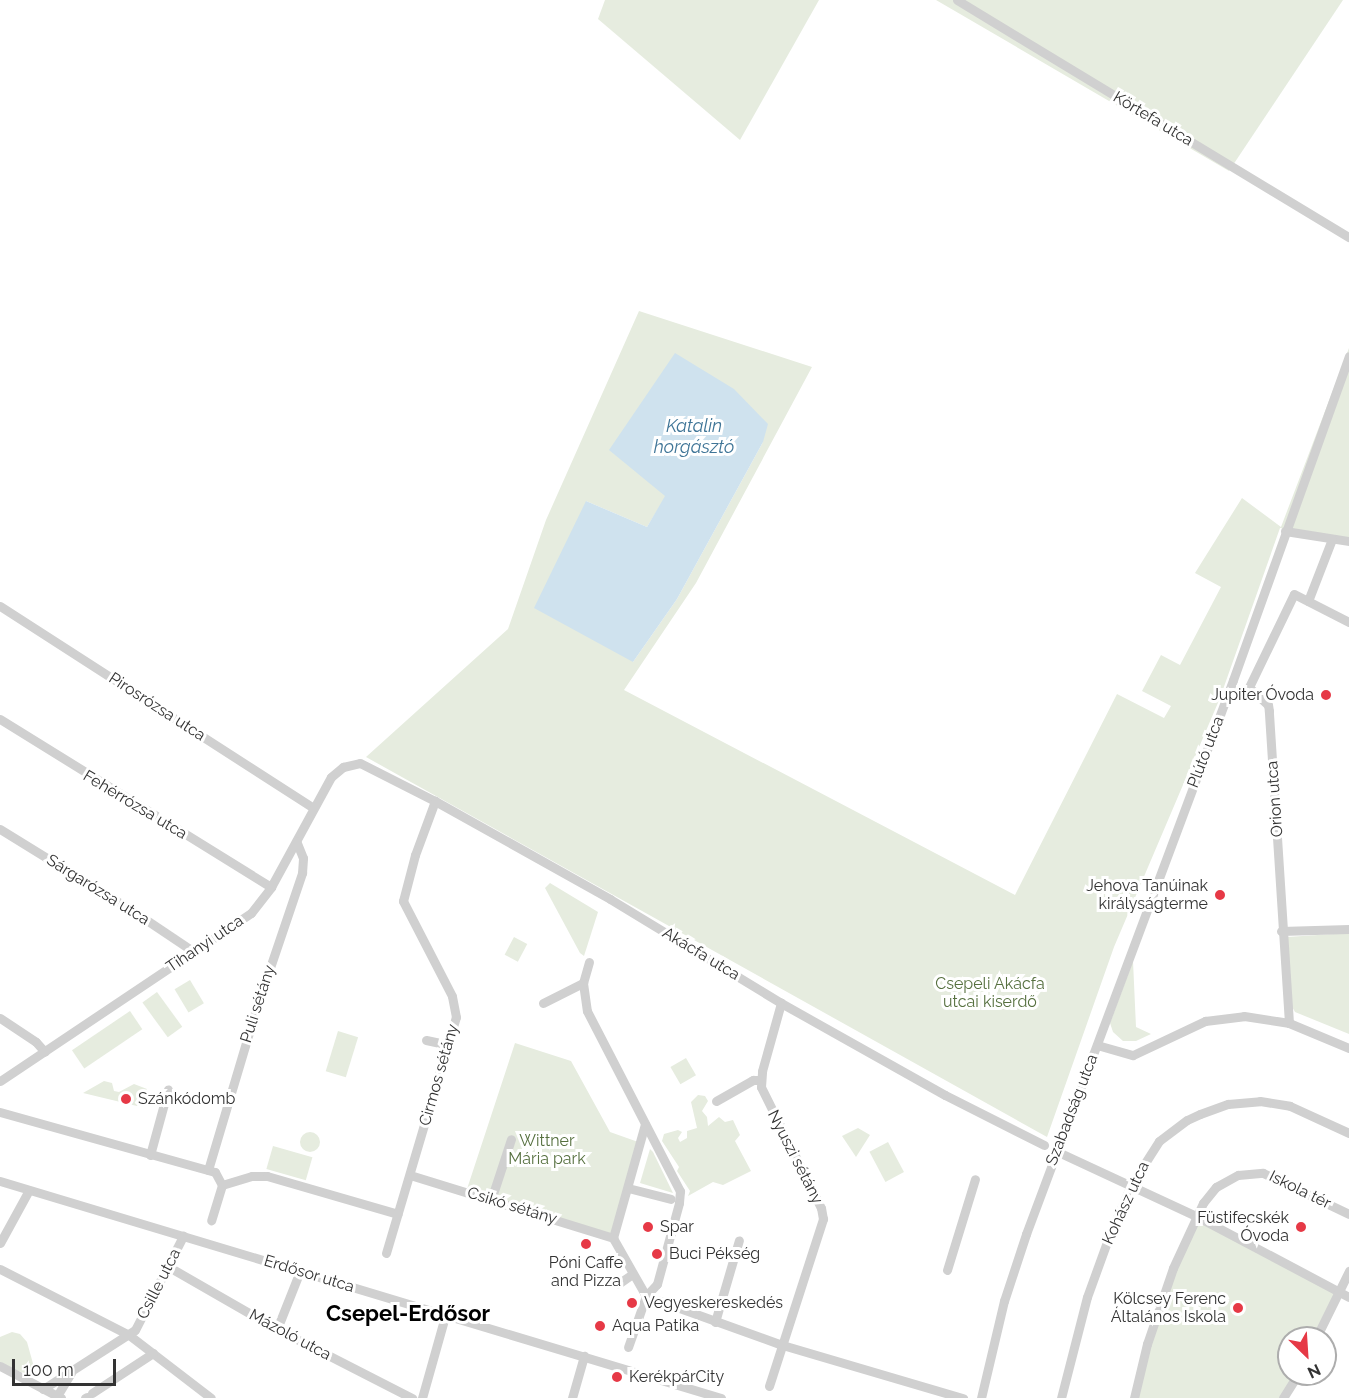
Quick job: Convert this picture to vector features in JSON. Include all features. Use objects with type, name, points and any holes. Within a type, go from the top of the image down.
[{"type":"street","name":"Körtefa utca","points":[[957,0],[1349,237]]},
{"type":"street","name":"Plútó utca","points":[[1097,1045],[1285,531],[1323,434],[1349,356]]},
{"type":"street","points":[[1285,531],[1349,541]]},
{"type":"street","points":[[1332,538],[1308,602],[1349,622]]},
{"type":"street","name":"Orion utca","points":[[1289,1023],[1281,932],[1277,811],[1269,711],[1268,705],[1249,687],[1294,594],[1308,602]]},
{"type":"street","name":"Pirosrózsa utca","points":[[0,606],[314,808]]},
{"type":"street","name":"Fehérrózsa utca","points":[[0,719],[270,887]]},
{"type":"street","name":"Tihanyi utca","points":[[0,1081],[251,913],[270,887],[336,772],[360,763]]},
{"type":"street","name":"Akácfa utca","points":[[360,763],[435,801],[610,899],[781,1003],[945,1095],[1044,1145]]},
{"type":"street","name":"Cirmos sétány","points":[[387,1253],[456,1017],[452,996],[403,900],[415,855],[435,801]]},
{"type":"street","name":"Sárgarózsa utca","points":[[0,829],[194,952]]},
{"type":"street","name":"Puli sétány","points":[[208,1170],[252,1020],[302,873],[303,858],[296,841]]},
{"type":"street","points":[[1281,932],[1349,929]]},
{"type":"street","points":[[589,962],[583,982],[587,1011],[677,1184],[680,1197],[657,1284],[646,1296],[628,1347]]},
{"type":"street","points":[[543,1003],[583,982]]},
{"type":"street","points":[[716,1101],[753,1080],[761,1080],[781,1003]]},
{"type":"street","name":"Szabadság utca","points":[[981,1398],[1004,1301],[1056,1151],[1097,1045],[1133,1055],[1176,1033],[1216,1019],[1244,1016],[1289,1023],[1349,1048]]},
{"type":"street","points":[[0,1018],[36,1042],[45,1052]]},
{"type":"street","points":[[426,1040],[449,1045]]},
{"type":"street","name":"Nyuszi sétány","points":[[761,1080],[763,1094],[823,1214],[822,1224],[769,1386]]},
{"type":"street","points":[[150,1155],[168,1089]]},
{"type":"street","name":"Kohász utca","points":[[1061,1398],[1087,1297],[1131,1185],[1148,1156],[1172,1130],[1200,1114],[1228,1104],[1260,1101],[1290,1106],[1349,1133]]},
{"type":"street","points":[[0,1112],[208,1170],[219,1176],[222,1185],[211,1220]]},
{"type":"street","points":[[645,1124],[613,1238],[631,1275],[646,1296],[784,1345],[963,1398]]},
{"type":"street","points":[[491,1200],[511,1139]]},
{"type":"street","points":[[1056,1151],[1196,1216],[1349,1297]]},
{"type":"street","name":"Iskola tér","points":[[1134,1398],[1147,1344],[1173,1268],[1196,1216],[1216,1187],[1238,1176],[1263,1173],[1349,1214]]},
{"type":"street","name":"Csikó sétány","points":[[410,1175],[613,1238]]},
{"type":"street","points":[[222,1185],[252,1176],[267,1176],[398,1214]]},
{"type":"street","points":[[947,1270],[975,1179]]},
{"type":"street","name":"Erdősor utca","points":[[0,1181],[721,1398]]},
{"type":"street","points":[[628,1188],[671,1199]]},
{"type":"street","points":[[0,1243],[29,1190]]},
{"type":"street","name":"Csille utca","points":[[43,1389],[129,1335],[139,1324],[183,1236]]},
{"type":"street","points":[[715,1322],[739,1240]]},
{"type":"street","name":"Mázoló utca","points":[[169,1268],[276,1329],[412,1398]]},
{"type":"street","points":[[0,1269],[129,1335],[211,1398]]},
{"type":"street","points":[[276,1329],[300,1271]]},
{"type":"street","points":[[1322,1326],[1349,1271]]},
{"type":"street","points":[[618,1284],[631,1275]]},
{"type":"street","points":[[422,1398],[445,1316]]},
{"type":"street","points":[[88,1396],[153,1353]]},
{"type":"street","points":[[572,1398],[584,1356]]},
{"type":"street","points":[[0,1366],[59,1397]]},
{"type":"street","name":"Csille utca","points":[[59,1397],[72,1371]]},
{"type":"green space","points":[[605,0],[819,0],[740,140],[598,19]]},
{"type":"green space","points":[[936,0],[1343,0],[1229,171]]},
{"type":"green space","name":"Csepeli Akácfa utcai kiserdő","points":[[639,311],[812,367],[696,583],[624,690],[1015,895],[1117,694],[1164,718],[1171,706],[1142,691],[1161,655],[1180,665],[1221,587],[1195,573],[1242,498],[1281,527],[1349,348],[1349,541],[1280,528],[1220,698],[1114,947],[1047,1137],[366,757],[508,629],[546,520]],"holes":[[[763,442],[677,599],[633,662],[586,501],[647,527],[666,496]]]},
{"type":"green space","points":[[550,883],[598,912],[584,956],[580,953],[545,888]]},
{"type":"green space","points":[[1349,933],[1349,1034],[1295,1012],[1291,1005],[1287,937]]},
{"type":"green space","points":[[514,937],[527,944],[518,962],[505,955]]},
{"type":"green space","points":[[1133,961],[1136,1027],[1151,1034],[1136,1041],[1123,1041],[1113,1032],[1110,1023]]},
{"type":"green space","points":[[190,980],[204,1003],[188,1012],[175,989]]},
{"type":"green space","points":[[157,992],[182,1027],[168,1037],[142,1003]]},
{"type":"green space","points":[[130,1011],[142,1029],[84,1068],[72,1050]]},
{"type":"green space","points":[[338,1031],[358,1037],[346,1077],[326,1071]]},
{"type":"green space","name":"Wittner Mária park","points":[[515,1043],[571,1061],[610,1132],[641,1143],[613,1238],[466,1192]]},
{"type":"green space","points":[[686,1058],[696,1075],[680,1084],[670,1067]]},
{"type":"green space","name":"Szánkódomb","points":[[104,1081],[112,1083],[114,1091],[119,1092],[134,1084],[147,1089],[137,1106],[83,1093]]},
{"type":"green space","points":[[698,1095],[705,1096],[708,1101],[702,1111],[707,1117],[708,1126],[719,1117],[725,1122],[733,1120],[740,1135],[735,1141],[751,1171],[723,1185],[713,1182],[688,1196],[690,1191],[677,1171],[679,1167],[662,1141],[664,1134],[678,1130],[682,1132],[678,1138],[680,1142],[687,1138],[687,1131],[697,1128],[691,1102]]},
{"type":"green space","points":[[858,1128],[870,1135],[856,1157],[842,1136]]},
{"type":"green space","points":[[310,1132],[317,1135],[320,1142],[317,1149],[310,1152],[303,1149],[300,1142],[303,1135]]},
{"type":"green space","points":[[888,1142],[904,1172],[885,1182],[869,1152]]},
{"type":"green space","points":[[273,1146],[312,1157],[306,1180],[266,1169]]},
{"type":"green space","points":[[650,1149],[653,1152],[673,1193],[640,1183]]},
{"type":"green space","points":[[1196,1216],[1338,1292],[1322,1326],[1277,1326],[1277,1386],[1290,1386],[1283,1398],[1134,1398],[1147,1344]]},
{"type":"green space","points":[[12,1332],[20,1334],[27,1342],[37,1378],[0,1364],[0,1337]]},
{"type":"water","name":"Katalin horgásztó","points":[[675,353],[734,389],[768,424],[763,442],[677,599],[633,662],[534,608],[586,501],[647,527],[665,496],[609,450]]},
{"type":"place","name":"Jupiter Óvoda","points":[[1326,695]]},
{"type":"place","name":"Jehova Tanúinak királyságterme","points":[[1220,895]]},
{"type":"place","name":"Szánkódomb","points":[[126,1099]]},
{"type":"place","name":"Spar","points":[[648,1227]]},
{"type":"place","name":"Füstifecskék Óvoda","points":[[1301,1227]]},
{"type":"place","name":"Póni Caffe and Pizza","points":[[586,1244]]},
{"type":"place","name":"Buci Pékség","points":[[657,1254]]},
{"type":"place","name":"Vegyeskereskedés","points":[[632,1303]]},
{"type":"place","name":"Kölcsey Ferenc Általános Iskola","points":[[1238,1308]]},
{"type":"place","name":"Aqua Patika","points":[[600,1326]]},
{"type":"place","name":"KerékpárCity","points":[[617,1377]]},
{"type":"district","name":"Csepel-Erdősor","points":[[408,1314]]}]
